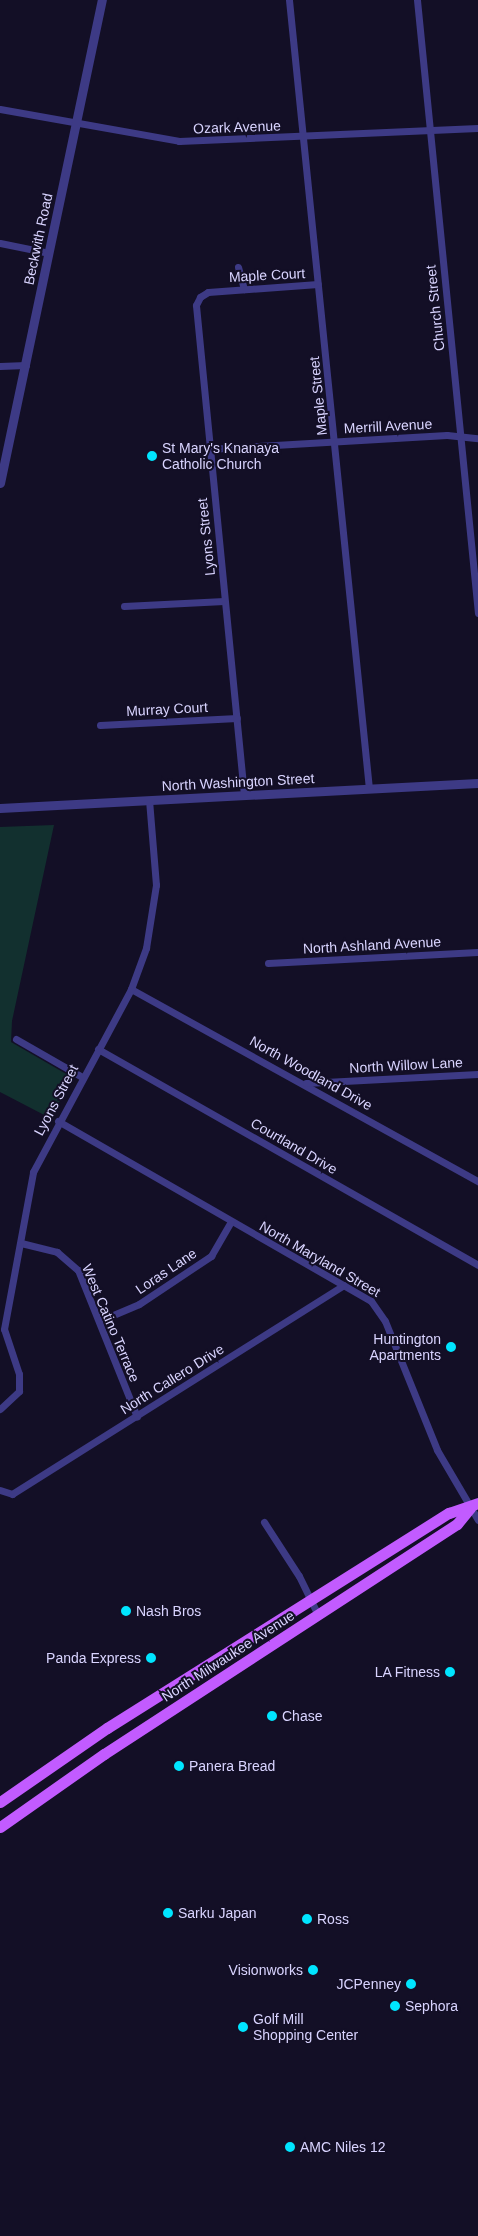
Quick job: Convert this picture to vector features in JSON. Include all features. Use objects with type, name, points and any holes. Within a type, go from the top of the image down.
[{"type":"main road","name":"North Milwaukee Avenue","points":[[0,1802],[107,1728],[312,1601],[448,1513],[474,1505]]},
{"type":"main road","name":"North Milwaukee Avenue","points":[[0,1827],[104,1754],[457,1524],[474,1505]]},
{"type":"street","name":"Beckwith Road","points":[[0,483],[102,0]]},
{"type":"street","name":"Maple Street","points":[[289,0],[335,442],[368,789]]},
{"type":"street","name":"Church Street","points":[[417,0],[478,612]]},
{"type":"street","name":"Ozark Avenue","points":[[0,109],[76,120],[179,141],[478,128]]},
{"type":"street","points":[[0,243],[49,253]]},
{"type":"street","points":[[238,267],[244,289]]},
{"type":"street","name":"Maple Court","points":[[218,290],[318,284]]},
{"type":"street","name":"Lyons Street","points":[[218,290],[200,297],[195,314],[244,796]]},
{"type":"street","points":[[0,366],[26,365]]},
{"type":"street","name":"Merrill Avenue","points":[[209,449],[335,442],[460,437],[478,438]]},
{"type":"street","points":[[124,606],[224,601]]},
{"type":"street","name":"Murray Court","points":[[100,725],[237,718]]},
{"type":"street","name":"North Washington Street","points":[[0,808],[478,783]]},
{"type":"street","name":"Lyons Street","points":[[0,1409],[18,1391],[19,1374],[4,1329],[33,1172],[58,1121],[142,966],[155,900],[149,800]]},
{"type":"street","name":"North Ashland Avenue","points":[[268,964],[478,952]]},
{"type":"street","name":"North Woodland Drive","points":[[131,989],[306,1083],[478,1181]]},
{"type":"street","points":[[16,1039],[82,1077]]},
{"type":"street","name":"Courtland Drive","points":[[98,1049],[478,1265]]},
{"type":"street","name":"North Willow Lane","points":[[306,1083],[478,1074]]},
{"type":"street","name":"North Maryland Street","points":[[58,1121],[231,1222],[372,1301],[382,1313],[438,1450],[474,1505],[478,1520]]},
{"type":"street","name":"Loras Lane","points":[[99,1321],[139,1304],[211,1256],[231,1222]]},
{"type":"street","name":"West Catino Terrace","points":[[21,1242],[57,1252],[71,1261],[78,1270],[136,1417]]},
{"type":"street","name":"North Callero Drive","points":[[1,1491],[12,1494],[344,1285]]},
{"type":"street","points":[[264,1522],[312,1601],[318,1615]]},
{"type":"green space","points":[[54,825],[12,1021],[11,1042],[73,1078],[50,1118],[0,1092],[0,827]]},
{"type":"place","name":"St Mary's Knanaya Catholic Church","points":[[152,456]]},
{"type":"place","name":"Huntington Apartments","points":[[451,1347]]},
{"type":"place","name":"Nash Bros","points":[[126,1611]]},
{"type":"place","name":"Panda Express","points":[[151,1658]]},
{"type":"place","name":"LA Fitness","points":[[450,1672]]},
{"type":"place","name":"Chase","points":[[272,1716]]},
{"type":"place","name":"Panera Bread","points":[[179,1766]]},
{"type":"place","name":"Sarku Japan","points":[[168,1913]]},
{"type":"place","name":"Ross","points":[[307,1919]]},
{"type":"place","name":"Visionworks","points":[[313,1970]]},
{"type":"place","name":"JCPenney","points":[[411,1984]]},
{"type":"place","name":"Sephora","points":[[395,2006]]},
{"type":"place","name":"Golf Mill Shopping Center","points":[[243,2027]]},
{"type":"place","name":"AMC Niles 12","points":[[290,2147]]}]
